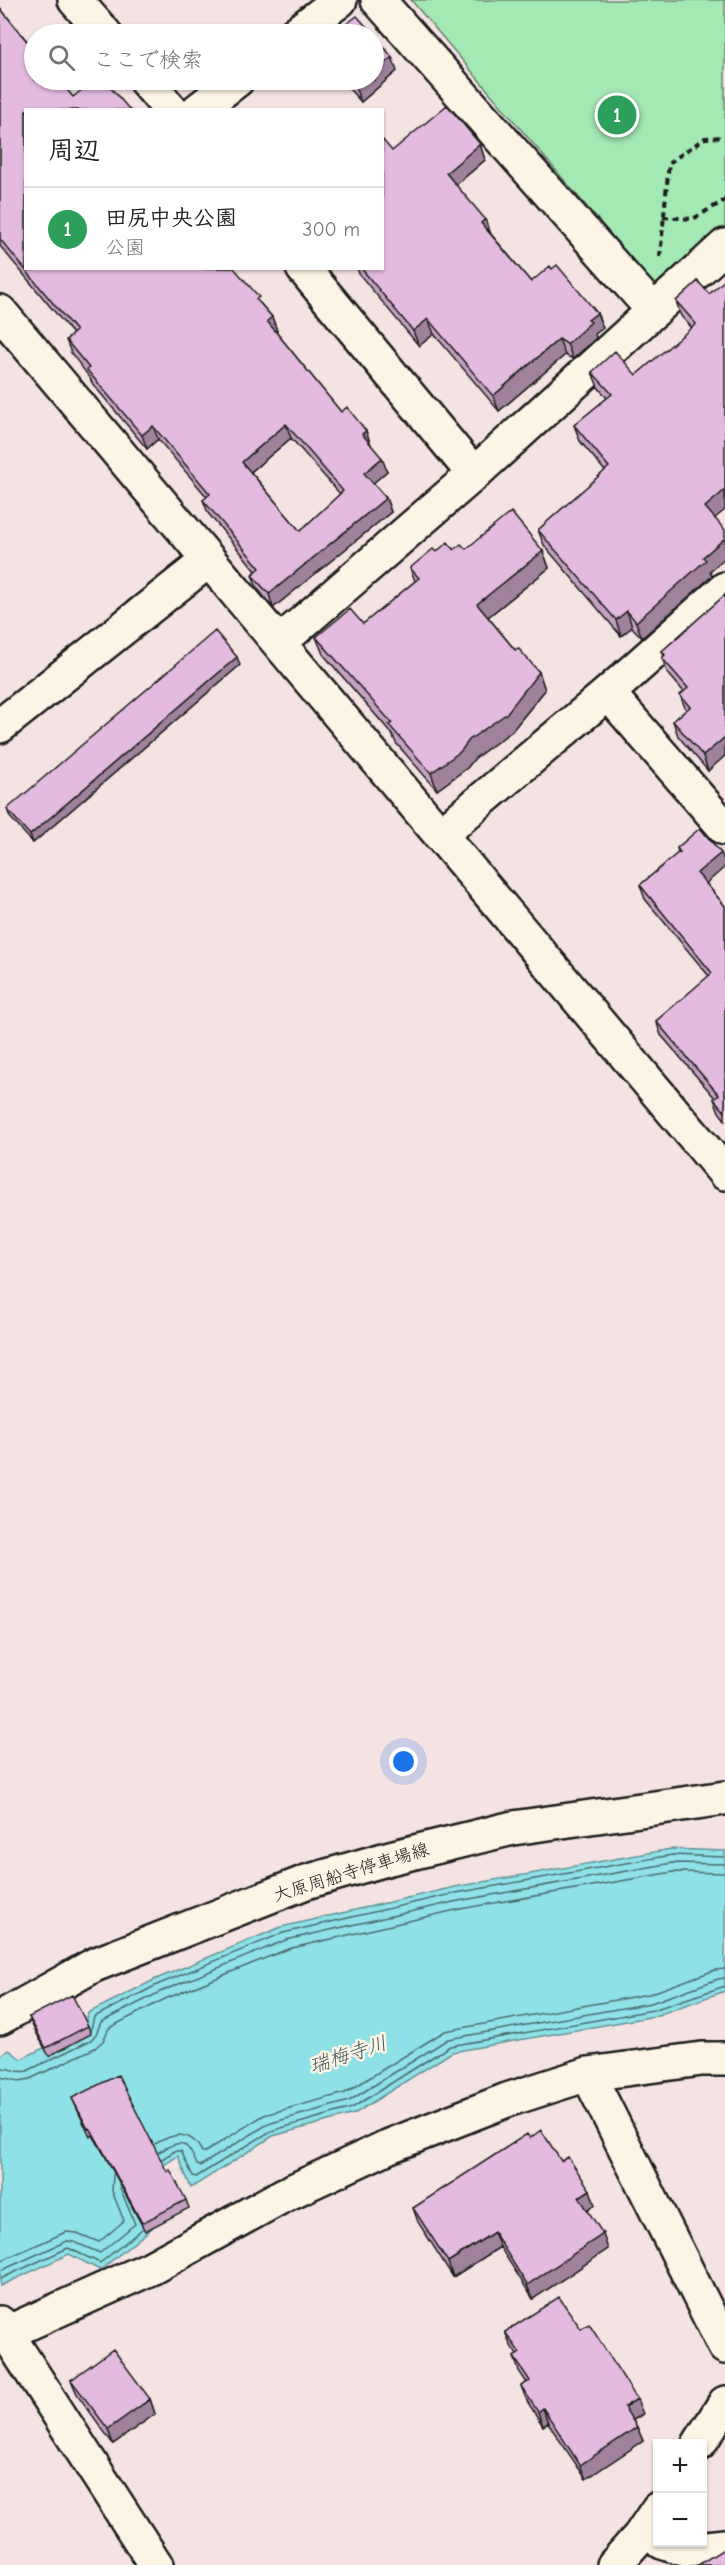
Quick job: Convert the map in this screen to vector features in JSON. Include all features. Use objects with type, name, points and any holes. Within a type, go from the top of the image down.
[{"type":"street","points":[[75,0],[96,24]]},
{"type":"street","points":[[308,24],[340,0]]},
{"type":"street","points":[[378,0],[654,311]]},
{"type":"street","points":[[154,90],[169,108]]},
{"type":"street","points":[[201,108],[224,90]]},
{"type":"street","points":[[279,643],[474,474],[725,246]]},
{"type":"street","points":[[305,270],[474,474]]},
{"type":"street","points":[[0,312],[725,1173]]},
{"type":"street","points":[[0,726],[209,560]]},
{"type":"street","points":[[440,835],[608,693],[725,589]]},
{"type":"street","points":[[608,693],[725,828]]},
{"type":"street","name":"大原周船寺停車場線","points":[[0,2018],[94,1965],[306,1882],[390,1858],[513,1828],[725,1798]]},
{"type":"street","points":[[156,2565],[2,2331],[151,2268],[284,2195],[387,2147],[507,2100],[588,2074],[702,2059],[725,2059]]},
{"type":"street","points":[[588,2074],[725,2347]]},
{"type":"street","points":[[702,2439],[725,2403]]},
{"type":"street","points":[[614,2565],[653,2540]]},
{"type":"street","points":[[677,2547],[687,2550],[725,2546]]},
{"type":"path","points":[[725,137],[705,138],[669,163],[663,216],[693,219],[725,200]]},
{"type":"green space","points":[[411,0],[725,0],[725,229],[656,288]]},
{"type":"water","name":"瑞梅寺川","points":[[671,1849],[725,1851],[725,1991],[655,2016],[452,2052],[354,2114],[273,2136],[191,2188],[178,2156],[133,2184],[152,2228],[100,2270],[69,2254],[0,2286],[0,2056],[9,2050],[21,2059],[85,2028],[88,2013],[156,1979],[281,1927],[455,1887]]},
{"type":"building","points":[[0,8],[24,38],[24,90],[67,90],[73,97],[82,90],[113,90],[128,108],[24,108],[24,268],[0,239]]},
{"type":"building","points":[[357,16],[364,24],[346,24]]},
{"type":"building","points":[[384,47],[392,57],[384,64]]},
{"type":"building","points":[[447,105],[480,144],[446,173],[485,219],[481,223],[531,282],[550,266],[552,269],[557,265],[597,313],[588,320],[591,322],[567,344],[559,339],[493,396],[428,319],[413,331],[363,270],[384,270],[384,141],[392,151]]},
{"type":"building","points":[[26,270],[236,270],[259,297],[256,299],[272,317],[267,321],[341,412],[347,407],[366,431],[362,434],[382,458],[364,473],[386,498],[269,594],[252,575],[260,568],[203,500],[210,494],[153,426],[142,435],[87,370],[89,368],[66,340],[76,331]],"holes":[[[286,424],[343,491],[300,531],[242,462]]]},
{"type":"building","points":[[725,280],[725,490],[705,507],[725,530],[725,538],[703,557],[706,560],[636,622],[627,611],[616,620],[538,530],[609,467],[574,425],[612,394],[592,372],[615,351],[636,375],[696,324],[676,301],[698,281],[709,294]]},
{"type":"building","points":[[511,512],[543,551],[477,604],[515,650],[518,648],[539,672],[506,714],[469,740],[461,751],[431,773],[389,725],[392,723],[316,637],[350,609],[363,624],[419,578],[410,568],[433,549],[436,552],[448,542],[454,550],[461,544],[466,549]]},
{"type":"building","points":[[725,595],[725,737],[703,756],[673,721],[690,707],[680,695],[688,688],[662,658],[665,655],[662,651]]},
{"type":"building","points":[[215,631],[237,657],[30,835],[7,809]]},
{"type":"building","points":[[700,828],[721,853],[697,873],[725,906],[725,1112],[714,1099],[719,1095],[656,1021],[712,973],[640,885],[679,852],[681,854],[677,848]]},
{"type":"building","points":[[72,1995],[88,2026],[46,2048],[29,2017]]},
{"type":"building","points":[[118,2075],[167,2172],[170,2170],[186,2200],[142,2223],[72,2098]]},
{"type":"building","points":[[541,2130],[561,2161],[568,2157],[590,2190],[579,2197],[603,2234],[527,2285],[494,2232],[448,2262],[413,2208],[527,2134],[530,2138]]},
{"type":"building","points":[[559,2297],[581,2329],[589,2324],[637,2399],[624,2407],[637,2427],[580,2465],[543,2408],[538,2412],[521,2386],[530,2381],[514,2357],[520,2353],[505,2332]]},
{"type":"building","points":[[113,2349],[150,2399],[108,2429],[71,2380]]},
{"type":"building","points":[[725,2548],[725,2565],[698,2565]]},
{"type":"place","name":"田尻中央公園","points":[[617,115]]}]
